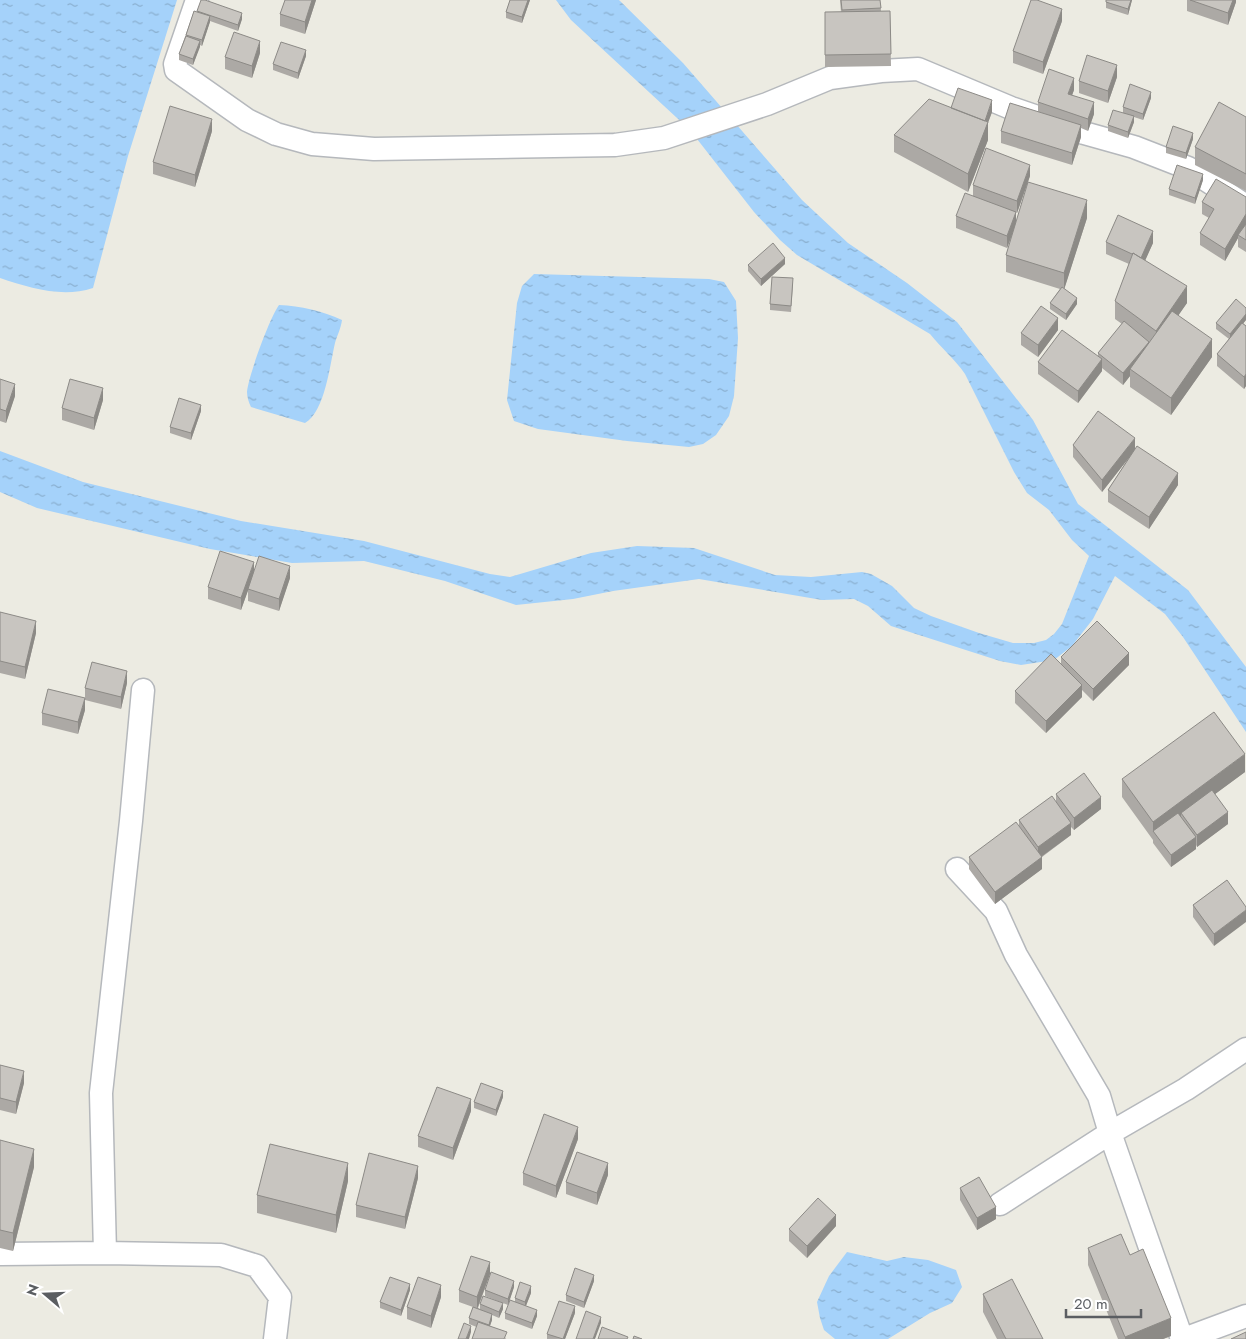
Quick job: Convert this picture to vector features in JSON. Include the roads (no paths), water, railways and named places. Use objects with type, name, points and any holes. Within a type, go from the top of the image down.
[{"type":"street","points":[[197,0],[175,64],[176,70],[247,120],[276,134],[312,144],[374,148],[615,145],[664,138],[767,104],[830,78],[881,71],[918,69],[1010,108],[1084,133],[1134,147],[1188,168],[1246,206]]},
{"type":"street","points":[[105,1253],[101,1093],[131,821],[143,690]]},
{"type":"street","points":[[957,869],[996,911],[1016,955],[1099,1096],[1110,1133],[1183,1339],[1246,1316]]},
{"type":"street","points":[[1000,1204],[1110,1133],[1186,1089],[1246,1049]]},
{"type":"street","points":[[0,1254],[221,1255],[257,1266],[280,1297],[275,1339]]},
{"type":"water","points":[[0,0],[177,0],[128,156],[93,288],[70,292],[46,291],[0,278]]},
{"type":"water","points":[[556,0],[619,0],[683,63],[802,200],[848,243],[907,283],[957,322],[1033,420],[1078,504],[1188,590],[1246,667],[1246,732],[1183,637],[1165,614],[1115,576],[1093,619],[1072,646],[1054,660],[1021,665],[1000,661],[891,626],[868,606],[854,599],[822,600],[699,579],[613,591],[573,599],[516,605],[445,581],[364,561],[292,563],[210,549],[37,508],[0,492],[0,451],[83,482],[241,521],[364,541],[490,574],[510,577],[591,553],[637,546],[694,548],[775,575],[811,577],[862,572],[871,574],[892,586],[914,608],[979,633],[1013,643],[1034,643],[1046,640],[1054,634],[1062,624],[1089,556],[1072,540],[1049,510],[1027,493],[1014,472],[965,374],[930,334],[797,255],[780,240],[754,212],[690,130],[571,20]]},
{"type":"water","points":[[534,274],[709,279],[724,282],[736,301],[738,338],[734,396],[729,416],[716,435],[703,444],[689,447],[538,429],[514,421],[507,400],[517,303],[522,286]]},
{"type":"water","points":[[279,305],[295,306],[342,320],[326,387],[317,409],[305,423],[251,407],[248,398],[248,384],[255,361],[270,322]]},
{"type":"water","points":[[847,1252],[887,1261],[904,1257],[928,1260],[956,1270],[962,1287],[952,1303],[930,1313],[888,1339],[835,1339],[824,1330],[817,1302],[829,1276]]}]
